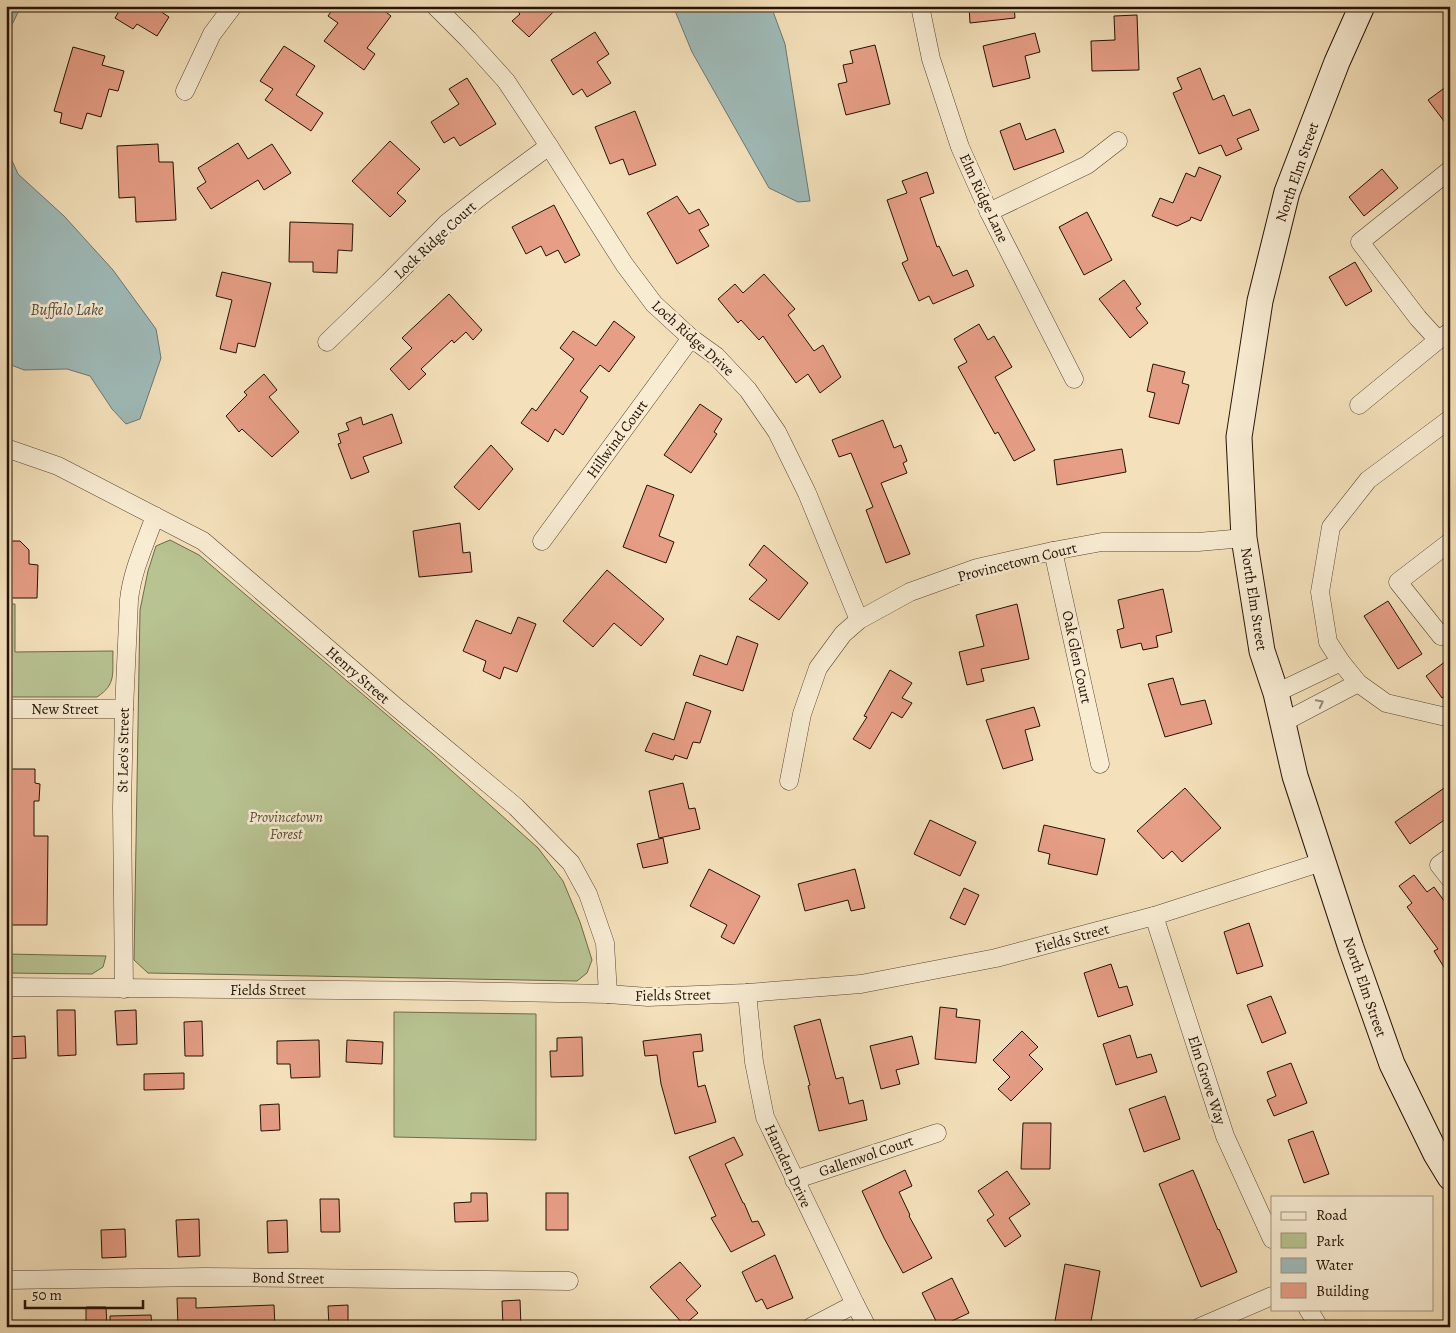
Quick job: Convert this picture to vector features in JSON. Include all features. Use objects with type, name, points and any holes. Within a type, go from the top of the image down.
[{"type":"main road","name":"North Elm Street","points":[[1362,6],[1336,62],[1287,192],[1260,301],[1239,438],[1244,538],[1262,651],[1276,693],[1294,776],[1392,1064],[1436,1154],[1450,1177]]},
{"type":"street","points":[[185,91],[212,34],[233,6]]},
{"type":"street","name":"Loch Ridge Drive","points":[[435,6],[506,81],[624,264],[654,304],[691,338],[716,356],[748,390],[777,432],[807,493],[859,620]]},
{"type":"street","name":"Elm Ridge Lane","points":[[920,6],[931,59],[958,138],[989,212],[1074,379]]},
{"type":"street","points":[[989,212],[1086,165],[1118,141]]},
{"type":"street","name":"Lock Ridge Court","points":[[327,342],[390,282],[447,223],[549,146]]},
{"type":"street","points":[[1359,405],[1444,336],[1418,318],[1360,242],[1450,170]]},
{"type":"street","name":"Hillwind Court","points":[[542,541],[691,338]]},
{"type":"street","points":[[1450,419],[1368,480],[1332,527],[1320,592],[1328,642],[1358,683],[1386,703],[1446,717],[1450,716]]},
{"type":"street","name":"Henry Street","points":[[6,448],[58,466],[203,541],[396,707],[516,807],[571,863],[588,894],[605,943],[608,994]]},
{"type":"street","name":"St Leo's Street","points":[[124,989],[122,808],[124,709],[130,590],[155,516]]},
{"type":"street","name":"Provincetown Court","points":[[789,781],[802,714],[818,668],[843,634],[859,620],[910,592],[977,568],[1102,542],[1198,542],[1244,538]]},
{"type":"street","points":[[1450,542],[1398,582],[1441,636],[1450,630]]},
{"type":"street","name":"Oak Glen Court","points":[[1053,551],[1100,764]]},
{"type":"street","points":[[1276,693],[1341,662]]},
{"type":"street","points":[[1282,722],[1358,683]]},
{"type":"street","name":"New Street","points":[[6,709],[124,709]]},
{"type":"street","points":[[1450,857],[1439,865],[1450,879]]},
{"type":"street","name":"Fields Street","points":[[6,987],[608,994],[648,997],[747,993],[861,984],[996,958],[1154,916],[1322,862]]},
{"type":"street","name":"Elm Grove Way","points":[[1154,916],[1225,1136],[1271,1237]]},
{"type":"street","name":"Hamden Drive","points":[[747,993],[754,1062],[765,1117],[854,1304],[867,1327]]},
{"type":"street","name":"Gallenwol Court","points":[[794,1180],[937,1133]]},
{"type":"street","name":"Bond Street","points":[[6,1280],[205,1277],[569,1281]]},
{"type":"street","points":[[1200,1327],[1271,1296]]},
{"type":"street","points":[[810,1327],[854,1304]]},
{"type":"street","points":[[1309,1310],[1319,1327]]},
{"type":"green space","name":"Provincetown Forest","points":[[170,540],[199,555],[434,755],[538,848],[563,881],[580,922],[592,960],[587,973],[577,981],[148,973],[134,960],[140,610],[148,571],[156,546]]},
{"type":"green space","points":[[6,604],[15,604],[15,652],[113,651],[113,672],[111,683],[108,687],[97,697],[6,697]]},
{"type":"green space","points":[[6,954],[106,956],[103,967],[92,974],[6,973]]},
{"type":"green space","points":[[394,1012],[536,1014],[536,1140],[394,1137]]},
{"type":"water","points":[[6,6],[21,6],[6,42]]},
{"type":"water","points":[[673,6],[771,6],[785,44],[810,201],[798,202],[769,188],[692,52]]},
{"type":"water","name":"Buffalo Lake","points":[[6,147],[18,174],[64,216],[113,270],[156,329],[161,358],[140,419],[126,424],[112,409],[90,376],[67,369],[24,370],[6,363]]},
{"type":"building","points":[[122,6],[163,6],[160,11],[169,17],[157,36],[137,24],[133,29],[115,18]]},
{"type":"building","points":[[335,6],[378,6],[391,16],[367,48],[375,54],[364,70],[324,41],[338,23],[328,16]]},
{"type":"building","points":[[512,6],[559,6],[529,37],[512,21],[520,14]]},
{"type":"building","points":[[969,6],[1014,6],[1015,18],[970,23]]},
{"type":"building","points":[[1137,15],[1139,70],[1092,71],[1091,41],[1115,40],[1114,16]]},
{"type":"building","points":[[595,32],[609,54],[597,62],[611,83],[587,97],[582,89],[573,95],[551,60]]},
{"type":"building","points":[[1035,33],[1040,52],[1025,56],[1030,78],[993,87],[983,46]]},
{"type":"building","points":[[875,45],[890,104],[846,115],[838,84],[847,82],[843,65],[853,63],[850,51]]},
{"type":"building","points":[[284,46],[315,66],[296,95],[323,113],[311,131],[265,100],[273,89],[260,81]]},
{"type":"building","points":[[73,47],[105,56],[102,65],[124,71],[118,91],[109,89],[101,117],[87,113],[82,129],[60,123],[62,113],[54,111]]},
{"type":"building","points":[[1200,68],[1213,100],[1224,95],[1233,116],[1250,109],[1259,130],[1237,139],[1242,149],[1226,156],[1221,145],[1199,154],[1173,93],[1182,89],[1177,78]]},
{"type":"building","points":[[467,78],[496,124],[460,146],[454,137],[444,143],[431,122],[459,104],[449,89]]},
{"type":"building","points":[[1450,84],[1450,129],[1428,100]]},
{"type":"building","points":[[635,111],[656,165],[629,175],[623,159],[610,164],[595,127]]},
{"type":"building","points":[[1020,123],[1026,140],[1055,129],[1064,152],[1014,170],[1000,131]]},
{"type":"building","points":[[390,141],[420,169],[397,193],[406,201],[390,217],[352,181]]},
{"type":"building","points":[[238,143],[248,159],[272,144],[291,173],[264,190],[258,180],[211,209],[197,188],[206,182],[198,168]]},
{"type":"building","points":[[158,144],[159,162],[173,162],[176,220],[136,222],[135,197],[119,198],[117,146]]},
{"type":"building","points":[[1199,167],[1221,176],[1201,221],[1191,217],[1190,220],[1177,226],[1152,216],[1160,198],[1173,203],[1186,173],[1195,177]]},
{"type":"building","points":[[1382,169],[1398,188],[1364,216],[1349,197]]},
{"type":"building","points":[[927,172],[934,193],[920,198],[937,247],[939,246],[953,276],[967,270],[974,286],[933,304],[929,296],[919,301],[902,263],[908,260],[887,200],[907,193],[902,181]]},
{"type":"building","points":[[677,196],[689,214],[699,209],[709,225],[699,230],[709,246],[677,264],[647,213]]},
{"type":"building","points":[[554,205],[580,255],[565,263],[558,250],[546,256],[541,246],[526,254],[512,227]]},
{"type":"building","points":[[1087,212],[1112,260],[1084,275],[1059,227]]},
{"type":"building","points":[[290,222],[353,224],[352,251],[338,250],[337,273],[313,272],[313,262],[289,262]]},
{"type":"building","points":[[1355,262],[1372,291],[1346,306],[1329,277]]},
{"type":"building","points":[[222,272],[271,283],[255,347],[238,343],[236,353],[220,349],[232,300],[216,296]]},
{"type":"building","points":[[764,274],[795,309],[788,315],[814,351],[823,345],[841,377],[820,393],[808,374],[796,383],[763,336],[759,340],[741,320],[738,323],[718,299],[735,284],[743,293]]},
{"type":"building","points":[[1124,280],[1141,304],[1136,308],[1148,323],[1130,338],[1099,299]]},
{"type":"building","points":[[449,294],[482,330],[473,340],[466,332],[454,343],[452,340],[421,369],[426,374],[409,390],[390,369],[412,348],[402,338]]},
{"type":"building","points":[[614,321],[635,337],[609,372],[600,365],[580,391],[588,397],[563,435],[555,429],[548,442],[521,423],[532,408],[536,411],[574,359],[560,348],[573,331],[596,346]]},
{"type":"building","points":[[979,324],[988,340],[994,336],[1012,367],[995,377],[1035,450],[1014,461],[998,432],[995,434],[958,367],[967,362],[954,339]]},
{"type":"building","points":[[1153,364],[1185,372],[1182,383],[1189,385],[1179,424],[1149,417],[1155,393],[1147,391]]},
{"type":"building","points":[[264,374],[277,390],[269,397],[299,432],[272,457],[242,429],[239,432],[226,416],[247,395],[244,392]]},
{"type":"building","points":[[700,404],[722,419],[714,432],[717,434],[691,473],[664,455]]},
{"type":"building","points":[[392,414],[402,443],[363,457],[369,472],[351,479],[338,444],[341,443],[338,434],[349,430],[346,423],[361,417],[363,425]]},
{"type":"building","points":[[883,420],[894,448],[901,445],[907,461],[903,463],[907,473],[881,483],[910,554],[886,563],[866,510],[873,507],[851,453],[839,457],[832,440]]},
{"type":"building","points":[[491,445],[513,469],[479,510],[454,487]]},
{"type":"building","points":[[1122,449],[1126,472],[1057,485],[1054,460]]},
{"type":"building","points":[[647,485],[674,495],[659,536],[674,542],[666,563],[623,547]]},
{"type":"building","points":[[460,523],[463,553],[470,552],[472,572],[419,577],[413,531]]},
{"type":"building","points":[[6,541],[20,541],[29,550],[29,564],[38,565],[37,598],[6,598]]},
{"type":"building","points":[[764,545],[808,583],[779,620],[749,599],[767,580],[749,565]]},
{"type":"building","points":[[607,570],[664,619],[641,646],[614,623],[593,647],[563,621]]},
{"type":"building","points":[[1163,589],[1172,632],[1156,636],[1158,647],[1143,650],[1141,643],[1121,648],[1117,630],[1124,628],[1118,600]]},
{"type":"building","points":[[1388,601],[1422,654],[1398,669],[1364,616]]},
{"type":"building","points":[[1017,604],[1029,659],[981,669],[984,681],[967,685],[959,652],[984,646],[976,615]]},
{"type":"building","points":[[518,617],[536,624],[517,672],[504,667],[500,679],[483,671],[486,661],[463,651],[476,620],[511,634]]},
{"type":"building","points":[[737,636],[758,644],[743,691],[693,675],[700,655],[727,665]]},
{"type":"building","points":[[1450,658],[1450,693],[1442,698],[1426,676]]},
{"type":"building","points":[[890,670],[912,683],[902,698],[912,703],[902,718],[892,712],[870,749],[853,739],[867,717],[864,716]]},
{"type":"building","points":[[1173,678],[1181,705],[1205,700],[1212,724],[1165,737],[1148,684]]},
{"type":"building","points":[[686,702],[711,711],[700,743],[693,742],[687,759],[675,755],[673,760],[645,751],[653,733],[674,740]]},
{"type":"building","points":[[1034,707],[1040,726],[1025,730],[1033,760],[1003,769],[986,720]]},
{"type":"building","points":[[6,769],[35,769],[35,783],[40,784],[39,801],[34,801],[34,836],[48,836],[47,925],[6,925]]},
{"type":"building","points":[[683,783],[689,809],[695,808],[700,829],[659,838],[649,791]]},
{"type":"building","points":[[1450,784],[1450,816],[1410,844],[1395,822]]},
{"type":"building","points":[[1185,788],[1221,828],[1182,862],[1172,851],[1163,859],[1137,831]]},
{"type":"building","points":[[930,820],[976,842],[960,876],[914,854]]},
{"type":"building","points":[[1044,825],[1105,839],[1097,875],[1048,864],[1050,854],[1038,851]]},
{"type":"building","points":[[663,838],[668,863],[643,868],[637,844]]},
{"type":"building","points":[[709,869],[760,896],[734,944],[721,937],[727,925],[690,906]]},
{"type":"building","points":[[855,869],[865,908],[851,911],[848,900],[805,911],[798,884]]},
{"type":"building","points":[[1414,875],[1427,892],[1434,887],[1450,909],[1450,977],[1434,951],[1438,949],[1407,907],[1412,903],[1399,886]]},
{"type":"building","points":[[964,888],[979,895],[965,925],[950,918]]},
{"type":"building","points":[[1249,923],[1263,966],[1237,974],[1224,932]]},
{"type":"building","points":[[1111,964],[1119,988],[1127,986],[1133,1005],[1098,1017],[1084,973]]},
{"type":"building","points":[[1271,996],[1286,1033],[1262,1043],[1247,1005]]},
{"type":"building","points":[[940,1007],[957,1009],[956,1017],[980,1020],[976,1063],[935,1059]]},
{"type":"building","points":[[57,1010],[75,1010],[76,1055],[58,1056]]},
{"type":"building","points":[[136,1010],[137,1044],[117,1045],[115,1011]]},
{"type":"building","points":[[820,1019],[836,1079],[843,1077],[849,1104],[863,1100],[867,1120],[819,1131],[808,1086],[810,1085],[794,1026]]},
{"type":"building","points":[[202,1021],[203,1056],[185,1056],[184,1022]]},
{"type":"building","points":[[1022,1031],[1038,1047],[1029,1055],[1043,1069],[1011,1101],[998,1089],[1010,1077],[993,1060]]},
{"type":"building","points":[[701,1034],[703,1051],[693,1052],[698,1087],[705,1085],[716,1122],[675,1134],[661,1084],[657,1055],[645,1056],[643,1041]]},
{"type":"building","points":[[1130,1035],[1137,1058],[1151,1054],[1157,1072],[1116,1085],[1103,1044]]},
{"type":"building","points":[[25,1036],[26,1058],[6,1059],[6,1037]]},
{"type":"building","points":[[912,1036],[919,1064],[896,1070],[900,1084],[881,1089],[870,1046]]},
{"type":"building","points":[[582,1037],[583,1076],[551,1077],[550,1051],[557,1051],[557,1038]]},
{"type":"building","points":[[319,1040],[320,1077],[291,1078],[290,1064],[277,1064],[277,1041]]},
{"type":"building","points":[[347,1040],[383,1042],[382,1064],[346,1062]]},
{"type":"building","points":[[1291,1063],[1307,1103],[1274,1116],[1267,1100],[1276,1096],[1267,1072]]},
{"type":"building","points":[[184,1073],[184,1089],[144,1090],[144,1074]]},
{"type":"building","points":[[1165,1096],[1180,1139],[1144,1152],[1129,1109]]},
{"type":"building","points":[[279,1104],[280,1130],[261,1131],[260,1105]]},
{"type":"building","points":[[1023,1123],[1051,1123],[1050,1169],[1021,1169]]},
{"type":"building","points":[[1313,1131],[1329,1174],[1304,1183],[1288,1140]]},
{"type":"building","points":[[734,1137],[743,1155],[725,1164],[752,1222],[758,1221],[765,1235],[731,1252],[711,1218],[716,1216],[689,1157]]},
{"type":"building","points":[[905,1170],[912,1186],[899,1192],[909,1216],[932,1258],[903,1273],[862,1191]]},
{"type":"building","points":[[1193,1170],[1237,1272],[1201,1287],[1159,1184]]},
{"type":"building","points":[[1007,1171],[1030,1204],[1009,1218],[1021,1236],[1005,1247],[987,1220],[994,1215],[978,1191]]},
{"type":"building","points":[[471,1193],[487,1193],[488,1221],[455,1222],[454,1203],[471,1202]]},
{"type":"building","points":[[546,1193],[568,1193],[568,1230],[546,1230]]},
{"type":"building","points":[[320,1199],[339,1199],[340,1232],[321,1232]]},
{"type":"building","points":[[199,1219],[200,1256],[178,1257],[176,1220]]},
{"type":"building","points":[[287,1220],[288,1252],[268,1253],[267,1221]]},
{"type":"building","points":[[125,1229],[126,1257],[102,1258],[101,1230]]},
{"type":"building","points":[[775,1255],[793,1298],[767,1309],[762,1299],[756,1302],[742,1272]]},
{"type":"building","points":[[680,1262],[701,1286],[686,1300],[698,1313],[684,1325],[650,1287]]},
{"type":"building","points":[[1065,1264],[1100,1271],[1090,1327],[1054,1327]]},
{"type":"building","points":[[952,1278],[969,1313],[939,1327],[922,1293]]},
{"type":"building","points":[[177,1298],[196,1298],[196,1308],[274,1305],[275,1327],[255,1327],[255,1322],[196,1324],[196,1327],[178,1327]]},
{"type":"building","points":[[520,1300],[521,1327],[503,1327],[502,1301]]},
{"type":"building","points":[[348,1305],[348,1327],[329,1327],[328,1306]]},
{"type":"building","points":[[86,1307],[106,1307],[107,1327],[86,1327]]},
{"type":"building","points":[[151,1315],[152,1327],[110,1327],[110,1316]]}]
